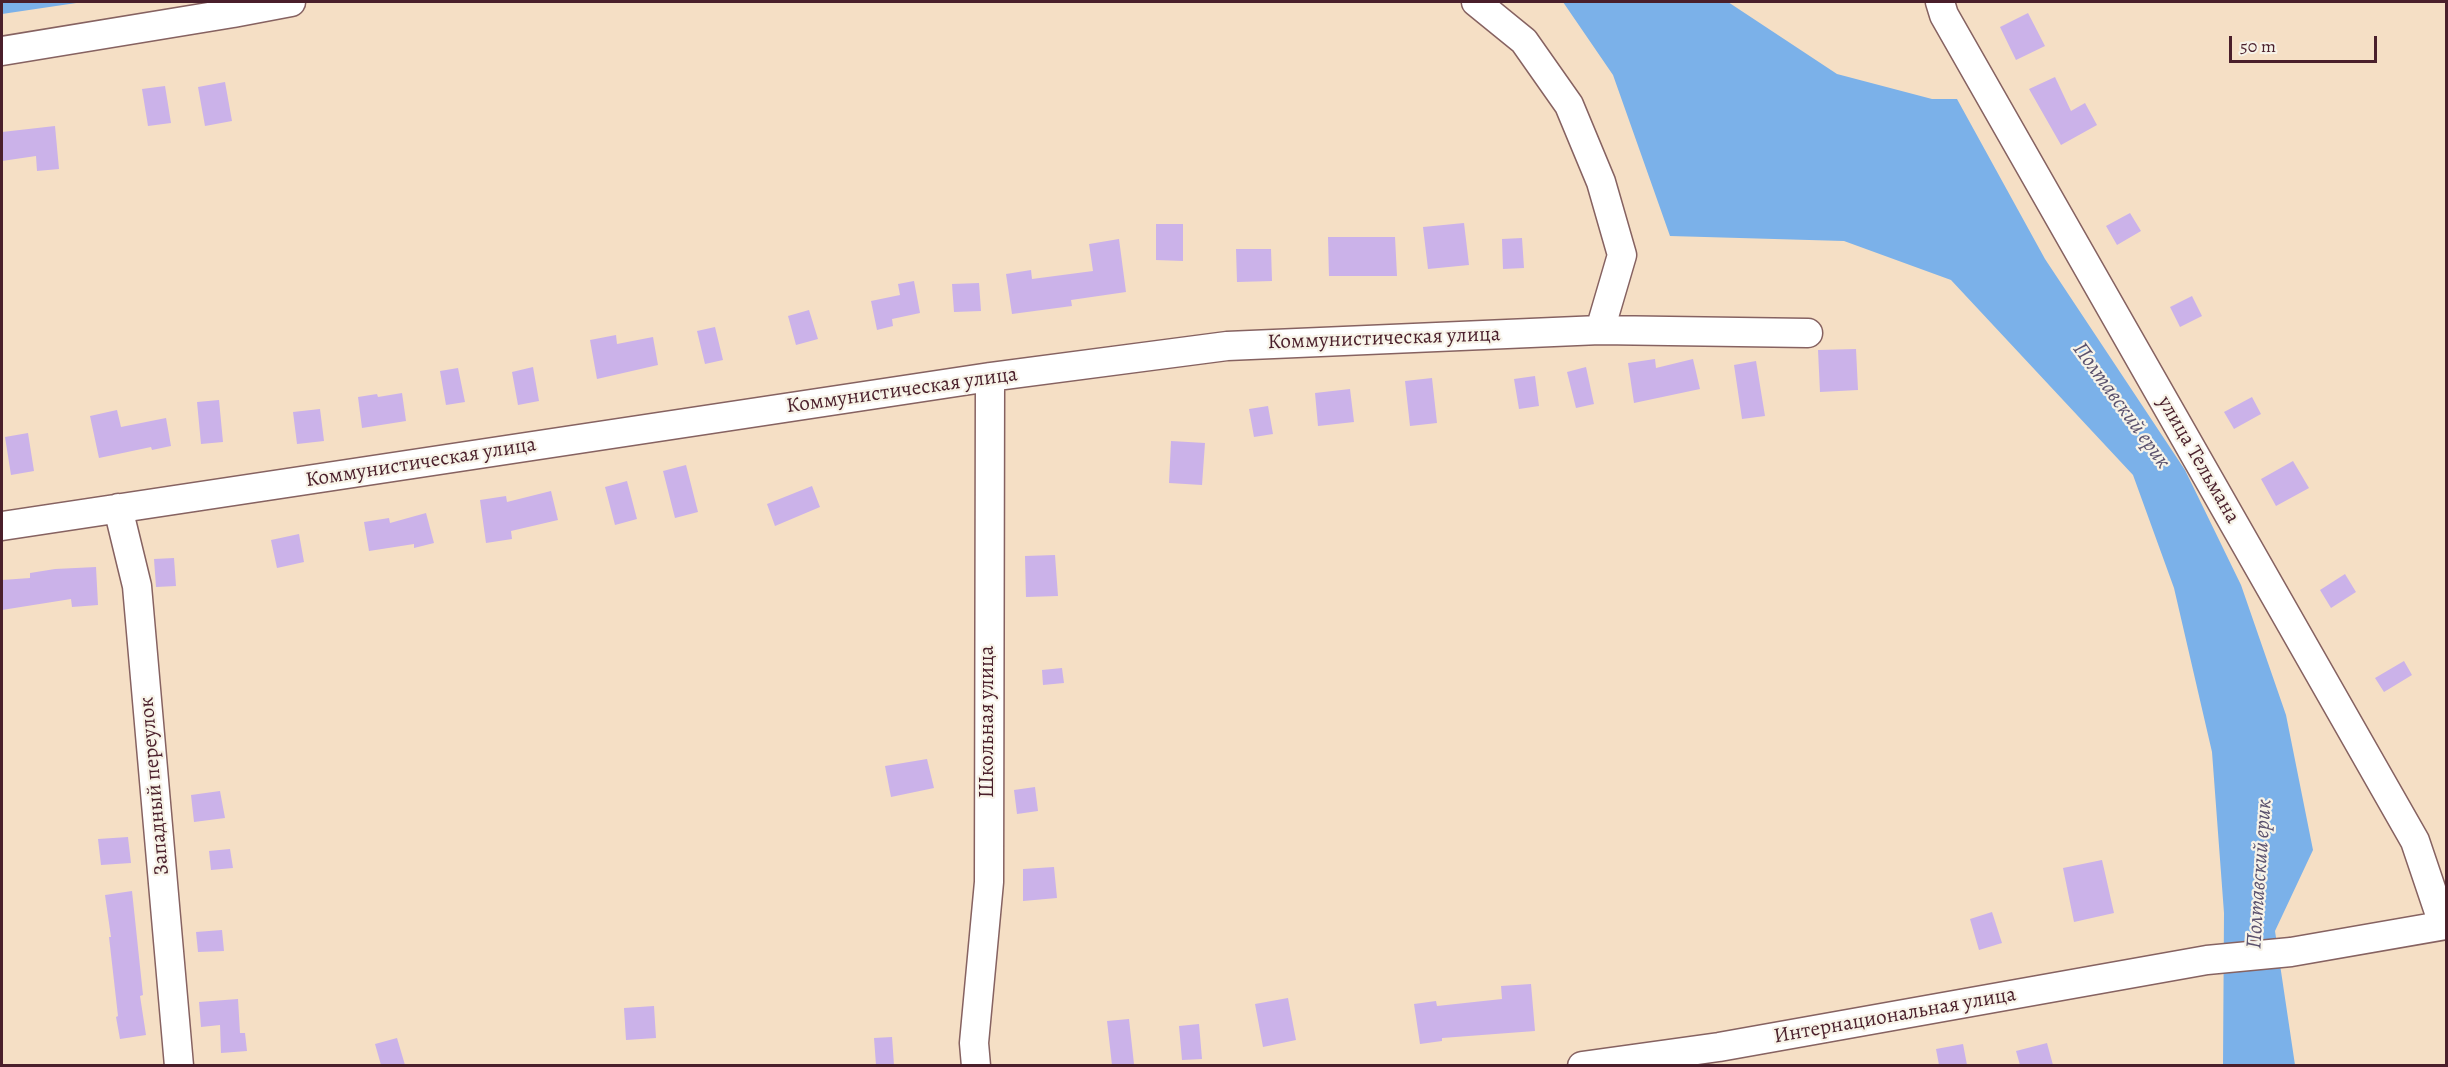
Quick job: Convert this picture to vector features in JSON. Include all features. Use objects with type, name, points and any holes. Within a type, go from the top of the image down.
[{"type":"street","points":[[2,51],[291,2]]},
{"type":"street","points":[[1476,2],[1524,41],[1569,105],[1601,182],[1622,255],[1600,330]]},
{"type":"street","name":"улица Тельмана","points":[[1940,2],[1944,15],[2415,841],[2445,925]]},
{"type":"street","name":"Коммунистическая улица","points":[[2,526],[990,377],[1227,346],[1600,330],[1809,333]]},
{"type":"street","name":"Школьная улица","points":[[976,1065],[974,1043],[989,882],[990,377]]},
{"type":"street","name":"Западный переулок","points":[[118,508],[137,586],[179,1065]]},
{"type":"street","name":"Интернациональная улица","points":[[1582,1065],[1719,1047],[2207,960],[2291,952],[2445,925]]},
{"type":"water","points":[[2,2],[83,2],[2,14]]},
{"type":"water","name":"Полтавский ерик","points":[[1563,2],[1728,2],[1837,74],[1932,99],[1957,99],[2045,259],[2185,470],[2241,585],[2286,715],[2313,850],[2275,931],[2295,1065],[2223,1065],[2224,913],[2212,752],[2174,588],[2133,475],[1951,280],[1844,241],[1670,236],[1613,75]]},
{"type":"building","points":[[2028,13],[2045,46],[2016,60],[2000,27]]},
{"type":"building","points":[[2055,77],[2071,111],[2085,103],[2097,125],[2061,145],[2029,89]]},
{"type":"building","points":[[225,82],[232,121],[205,126],[198,87]]},
{"type":"building","points":[[165,86],[171,123],[148,126],[142,89]]},
{"type":"building","points":[[55,126],[59,169],[37,171],[36,156],[2,161],[2,132]]},
{"type":"building","points":[[2130,213],[2141,231],[2117,245],[2106,226]]},
{"type":"building","points":[[1464,223],[1469,265],[1428,269],[1423,227]]},
{"type":"building","points":[[1156,224],[1183,224],[1183,261],[1156,260]]},
{"type":"building","points":[[1328,237],[1395,237],[1397,276],[1329,276]]},
{"type":"building","points":[[1522,238],[1524,268],[1503,269],[1502,239]]},
{"type":"building","points":[[1119,239],[1126,292],[1071,300],[1072,306],[1012,314],[1006,274],[1031,270],[1032,279],[1093,271],[1089,244]]},
{"type":"building","points":[[1236,249],[1271,249],[1272,281],[1237,282]]},
{"type":"building","points":[[914,281],[920,313],[892,319],[893,326],[877,330],[871,301],[900,295],[898,284]]},
{"type":"building","points":[[979,283],[981,311],[954,312],[952,284]]},
{"type":"building","points":[[2192,296],[2202,316],[2180,327],[2170,307]]},
{"type":"building","points":[[809,310],[818,339],[796,345],[788,316]]},
{"type":"building","points":[[715,327],[723,360],[705,364],[697,331]]},
{"type":"building","points":[[616,335],[617,344],[653,337],[658,365],[597,379],[590,340]]},
{"type":"building","points":[[1856,349],[1858,390],[1820,392],[1818,350]]},
{"type":"building","points":[[1655,359],[1656,368],[1693,359],[1700,389],[1634,403],[1628,363]]},
{"type":"building","points":[[1756,361],[1765,416],[1742,419],[1734,365]]},
{"type":"building","points":[[533,367],[539,401],[518,405],[512,372]]},
{"type":"building","points":[[1586,367],[1594,404],[1576,408],[1567,372]]},
{"type":"building","points":[[458,368],[465,402],[446,405],[440,371]]},
{"type":"building","points":[[1535,376],[1539,406],[1519,409],[1514,379]]},
{"type":"building","points":[[1432,378],[1437,423],[1410,426],[1405,381]]},
{"type":"building","points":[[1350,389],[1354,422],[1318,426],[1315,393]]},
{"type":"building","points":[[402,393],[406,421],[362,428],[358,397],[377,394],[378,397]]},
{"type":"building","points":[[2252,397],[2261,414],[2234,429],[2224,412]]},
{"type":"building","points":[[219,400],[223,442],[201,444],[197,402]]},
{"type":"building","points":[[1268,406],[1273,434],[1254,437],[1249,409]]},
{"type":"building","points":[[320,409],[324,441],[297,444],[293,412]]},
{"type":"building","points":[[117,410],[121,427],[166,418],[171,446],[152,450],[151,447],[99,458],[90,416]]},
{"type":"building","points":[[28,433],[34,471],[11,475],[5,437]]},
{"type":"building","points":[[1171,441],[1205,443],[1202,485],[1169,483]]},
{"type":"building","points":[[2293,461],[2309,488],[2276,506],[2261,479]]},
{"type":"building","points":[[686,465],[698,512],[675,518],[663,471]]},
{"type":"building","points":[[627,481],[637,519],[615,525],[605,487]]},
{"type":"building","points":[[812,486],[820,507],[775,526],[767,504]]},
{"type":"building","points":[[551,491],[558,520],[511,531],[512,539],[486,543],[480,500],[506,496],[507,502]]},
{"type":"building","points":[[426,513],[434,543],[414,548],[414,544],[369,551],[364,522],[389,518],[390,523]]},
{"type":"building","points":[[299,534],[304,562],[277,568],[271,540]]},
{"type":"building","points":[[1055,555],[1058,596],[1026,597],[1025,556]]},
{"type":"building","points":[[174,558],[176,586],[156,587],[154,559]]},
{"type":"building","points":[[96,567],[98,605],[72,607],[71,599],[2,610],[2,580],[30,578],[30,573],[55,569]]},
{"type":"building","points":[[2345,574],[2356,592],[2331,608],[2320,590]]},
{"type":"building","points":[[2404,661],[2412,675],[2384,692],[2375,678]]},
{"type":"building","points":[[1062,668],[1064,683],[1043,685],[1042,670]]},
{"type":"building","points":[[927,759],[934,788],[891,797],[885,766]]},
{"type":"building","points":[[1035,787],[1038,811],[1017,814],[1014,790]]},
{"type":"building","points":[[220,791],[225,818],[194,822],[191,795]]},
{"type":"building","points":[[128,837],[131,863],[101,865],[98,839]]},
{"type":"building","points":[[230,849],[233,868],[211,870],[209,851]]},
{"type":"building","points":[[2102,860],[2114,913],[2074,922],[2063,868]]},
{"type":"building","points":[[1054,867],[1057,898],[1023,901],[1023,869]]},
{"type":"building","points":[[132,891],[143,995],[140,996],[146,1035],[120,1039],[105,895]]},
{"type":"building","points":[[1992,912],[2002,943],[1979,950],[1970,919]]},
{"type":"building","points":[[222,930],[224,951],[198,952],[196,932]]},
{"type":"building","points":[[1531,984],[1535,1031],[1442,1038],[1442,1041],[1420,1044],[1414,1004],[1436,1001],[1437,1006],[1502,999],[1501,986]]},
{"type":"building","points":[[1288,998],[1296,1040],[1263,1047],[1255,1004]]},
{"type":"building","points":[[238,999],[240,1033],[245,1033],[247,1051],[221,1053],[220,1025],[201,1027],[199,1002]]},
{"type":"building","points":[[654,1006],[656,1038],[626,1040],[624,1008]]},
{"type":"building","points":[[1129,1019],[1134,1064],[1112,1065],[1107,1021]]},
{"type":"building","points":[[1199,1024],[1202,1059],[1182,1060],[1179,1026]]},
{"type":"building","points":[[892,1037],[894,1065],[876,1065],[874,1038]]},
{"type":"building","points":[[397,1038],[405,1065],[381,1065],[375,1044]]},
{"type":"building","points":[[2047,1043],[2053,1065],[2020,1065],[2016,1051]]},
{"type":"building","points":[[1963,1044],[1967,1065],[1939,1065],[1936,1049]]}]
